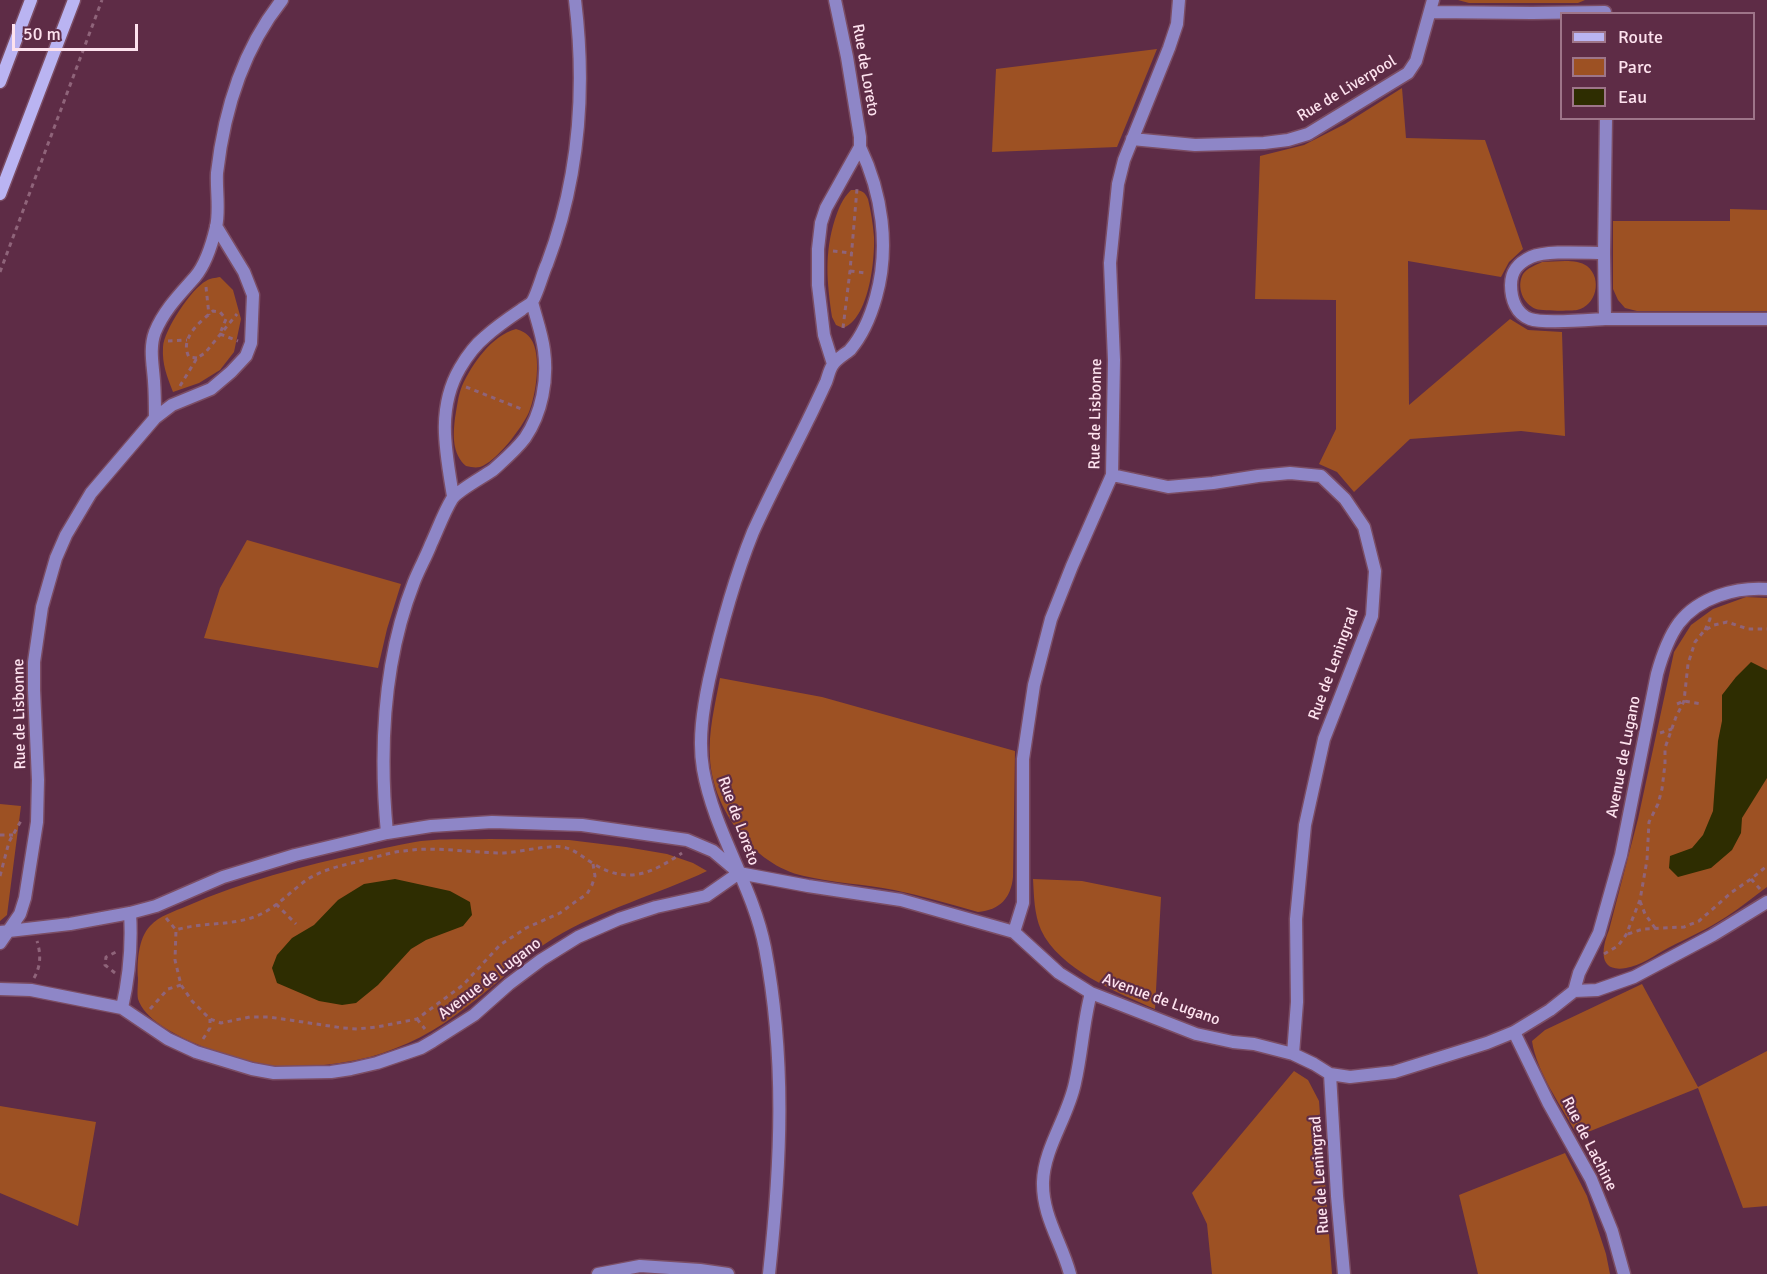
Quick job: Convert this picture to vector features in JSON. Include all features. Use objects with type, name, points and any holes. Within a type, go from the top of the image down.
[{"type":"main road","points":[[0,82],[31,0]]},
{"type":"main road","points":[[0,194],[74,0]]},
{"type":"street","points":[[155,418],[152,345],[156,331],[179,293],[196,276],[204,263],[216,225],[220,148],[228,109],[253,45],[282,0]]},
{"type":"street","points":[[387,833],[382,766],[383,720],[400,626],[414,582],[453,496],[444,423],[447,400],[453,382],[472,348],[492,330],[532,302],[552,250],[571,180],[580,107],[580,67],[575,0]]},
{"type":"street","name":"Rue de Loreto","points":[[769,1274],[780,1139],[781,1088],[778,1046],[765,947],[758,915],[711,803],[703,768],[701,734],[709,682],[729,604],[753,533],[812,412],[833,363],[849,351],[861,336],[876,300],[884,261],[882,226],[876,192],[860,147],[855,103],[834,0]]},
{"type":"street","name":"Rue de Lisbonne","points":[[1014,932],[1023,903],[1023,759],[1034,685],[1051,619],[1112,475],[1114,360],[1110,263],[1118,184],[1124,160],[1177,24],[1179,0]]},
{"type":"street","name":"Rue de Liverpool","points":[[1132,140],[1195,145],[1264,143],[1288,141],[1308,134],[1408,73],[1416,61],[1432,6],[1532,14],[1605,8]]},
{"type":"street","points":[[1605,319],[1606,120]]},
{"type":"street","points":[[833,363],[824,335],[818,285],[821,223],[826,208],[860,147]]},
{"type":"street","name":"Rue de Lisbonne","points":[[0,943],[4,931],[20,914],[25,898],[37,822],[34,662],[42,607],[49,580],[66,535],[91,493],[155,418],[172,405],[211,389],[246,356],[251,343],[253,295],[244,272],[216,225]]},
{"type":"street","points":[[1605,253],[1540,254],[1520,263],[1514,269],[1511,282],[1511,295],[1515,305],[1521,313],[1531,319],[1767,319]]},
{"type":"street","points":[[453,496],[483,477],[511,455],[526,437],[537,415],[543,396],[546,373],[544,350],[532,302]]},
{"type":"street","name":"Rue de Leningrad","points":[[1112,475],[1168,488],[1290,473],[1321,476],[1345,499],[1364,527],[1375,571],[1372,616],[1324,739],[1305,825],[1296,919],[1297,1002],[1293,1054]]},
{"type":"street","name":"Avenue de Lugano","points":[[4,931],[70,924],[130,913],[156,906],[223,877],[295,855],[387,833],[430,826],[492,822],[582,825],[687,840],[713,851],[739,873],[901,900],[946,911],[1014,932],[1059,973],[1091,993],[1196,1034],[1254,1044],[1293,1054],[1330,1074],[1350,1077],[1394,1072],[1487,1043],[1514,1032],[1550,1010],[1574,991],[1579,973],[1599,933],[1615,879],[1657,674],[1670,637],[1680,621],[1707,601],[1740,589],[1767,589]]},
{"type":"street","name":"Avenue de Lugano","points":[[0,988],[31,990],[123,1008],[168,1039],[228,1063],[274,1073],[331,1072],[377,1063],[421,1048],[474,1015],[541,960],[578,937],[656,906],[706,896],[739,873]]},
{"type":"street","points":[[1574,991],[1597,990],[1634,977],[1713,935],[1764,904]]},
{"type":"street","points":[[123,1008],[131,933],[130,913]]},
{"type":"street","points":[[1070,1274],[1047,1213],[1043,1182],[1046,1161],[1076,1082],[1091,993]]},
{"type":"street","name":"Rue de Lachine","points":[[1514,1032],[1548,1102],[1591,1179],[1612,1231],[1624,1274]]},
{"type":"street","name":"Rue de Leningrad","points":[[1330,1074],[1344,1274]]},
{"type":"street","points":[[598,1274],[640,1266],[728,1274]]},
{"type":"path","points":[[0,272],[102,0]]},
{"type":"path","points":[[843,328],[857,189]]},
{"type":"path","points":[[827,250],[852,253]]},
{"type":"path","points":[[204,263],[209,315]]},
{"type":"path","points":[[850,271],[872,273]]},
{"type":"path","points":[[213,311],[220,312],[226,319],[220,334],[205,353],[197,358],[189,357],[186,351],[187,340],[195,327],[209,315],[213,311]]},
{"type":"path","points":[[220,334],[240,342],[251,343]]},
{"type":"path","points":[[152,345],[167,341],[187,340]]},
{"type":"path","points":[[462,386],[516,407]]},
{"type":"path","points":[[1603,955],[1618,946],[1626,935],[1640,900],[1647,860],[1649,822],[1662,789],[1665,748],[1683,701],[1688,664],[1695,642],[1714,625],[1726,622],[1748,629],[1767,628]]},
{"type":"path","points":[[1677,704],[1683,701],[1702,704]]},
{"type":"path","points":[[0,876],[9,842],[23,817],[37,809]]},
{"type":"path","points":[[0,835],[14,835]]},
{"type":"path","points":[[593,864],[595,876],[587,894],[560,913],[526,928],[500,945],[463,985],[417,1019],[357,1029],[269,1017],[250,1017],[221,1023],[210,1019],[192,1001],[181,985],[175,960],[176,930],[191,926],[243,921],[262,914],[308,880],[330,868],[403,851],[502,853],[563,846],[580,854],[593,864],[624,876],[640,875],[669,861],[685,850]]},
{"type":"path","points":[[1626,935],[1643,929],[1684,927],[1699,921],[1767,866]]},
{"type":"path","points":[[1751,879],[1764,904]]},
{"type":"path","points":[[1640,900],[1645,914],[1655,928]]},
{"type":"path","points":[[276,904],[296,924]]},
{"type":"path","points":[[31,990],[32,981],[39,970],[37,927]]},
{"type":"path","points":[[141,1022],[154,1003],[168,989],[181,985]]},
{"type":"path","points":[[196,1052],[210,1028],[210,1019]]},
{"type":"green space","points":[[1458,0],[1585,0],[1578,3],[1469,3]]},
{"type":"green space","points":[[1157,49],[1117,147],[992,152],[996,69]]},
{"type":"green space","points":[[1402,88],[1406,138],[1485,140],[1523,249],[1509,262],[1501,277],[1408,261],[1409,405],[1510,319],[1528,330],[1562,332],[1565,436],[1521,431],[1410,439],[1354,492],[1337,472],[1319,464],[1336,429],[1336,300],[1255,299],[1260,156],[1304,145],[1345,124]]},
{"type":"green space","points":[[851,190],[861,191],[868,199],[874,247],[869,288],[859,313],[843,328],[836,325],[832,317],[828,256],[839,207]]},
{"type":"green space","points":[[1730,209],[1767,210],[1767,311],[1637,311],[1625,308],[1613,289],[1613,221],[1730,221]]},
{"type":"green space","points":[[1571,261],[1587,266],[1595,278],[1593,298],[1577,310],[1544,310],[1531,307],[1522,294],[1521,279],[1527,270],[1542,262]]},
{"type":"green space","points":[[220,277],[233,290],[241,319],[234,352],[220,370],[199,383],[173,392],[163,359],[163,347],[168,331],[193,292],[208,280]]},
{"type":"green space","points":[[516,329],[529,337],[536,355],[536,386],[529,412],[515,435],[493,459],[480,467],[466,466],[458,456],[454,437],[455,418],[462,386],[483,352],[498,338]]},
{"type":"green space","points":[[247,540],[401,584],[378,668],[204,638],[220,588]]},
{"type":"green space","points":[[1746,597],[1767,598],[1767,887],[1719,921],[1642,963],[1626,968],[1610,967],[1604,957],[1605,944],[1638,819],[1674,652],[1691,625],[1713,609]]},
{"type":"green space","points":[[720,678],[822,697],[1015,751],[1013,877],[1007,897],[998,906],[978,912],[894,890],[804,876],[785,870],[768,860],[739,832],[719,797],[713,778],[710,739]]},
{"type":"green space","points":[[0,804],[21,806],[7,915],[0,921]]},
{"type":"green space","points":[[569,840],[626,847],[667,854],[693,863],[707,871],[610,910],[572,928],[531,954],[443,1024],[408,1043],[362,1059],[288,1069],[226,1055],[180,1037],[161,1025],[146,1013],[138,999],[138,958],[143,937],[154,922],[167,914],[252,882],[340,858],[424,841]]},
{"type":"green space","points":[[1033,879],[1082,881],[1161,897],[1155,1009],[1107,987],[1061,957],[1041,930],[1035,905]]},
{"type":"green space","points":[[1642,984],[1698,1087],[1767,1051],[1767,1206],[1743,1208],[1698,1088],[1578,1136],[1551,1090],[1539,1065],[1532,1041],[1545,1030]]},
{"type":"green space","points":[[1294,1071],[1308,1080],[1319,1101],[1332,1274],[1212,1274],[1207,1224],[1192,1193]]},
{"type":"green space","points":[[0,1106],[96,1122],[78,1226],[0,1193]]},
{"type":"green space","points":[[1565,1153],[1587,1196],[1606,1254],[1610,1274],[1478,1274],[1459,1195]]},
{"type":"water","points":[[1751,662],[1767,670],[1767,778],[1742,818],[1741,833],[1732,850],[1711,868],[1678,877],[1669,868],[1670,856],[1692,848],[1703,835],[1713,811],[1718,741],[1722,721],[1722,695]]},
{"type":"water","points":[[395,879],[450,891],[470,902],[472,915],[463,926],[426,940],[411,949],[378,985],[356,1003],[342,1005],[319,1001],[277,983],[272,968],[277,955],[292,938],[314,925],[338,900],[364,884]]}]
